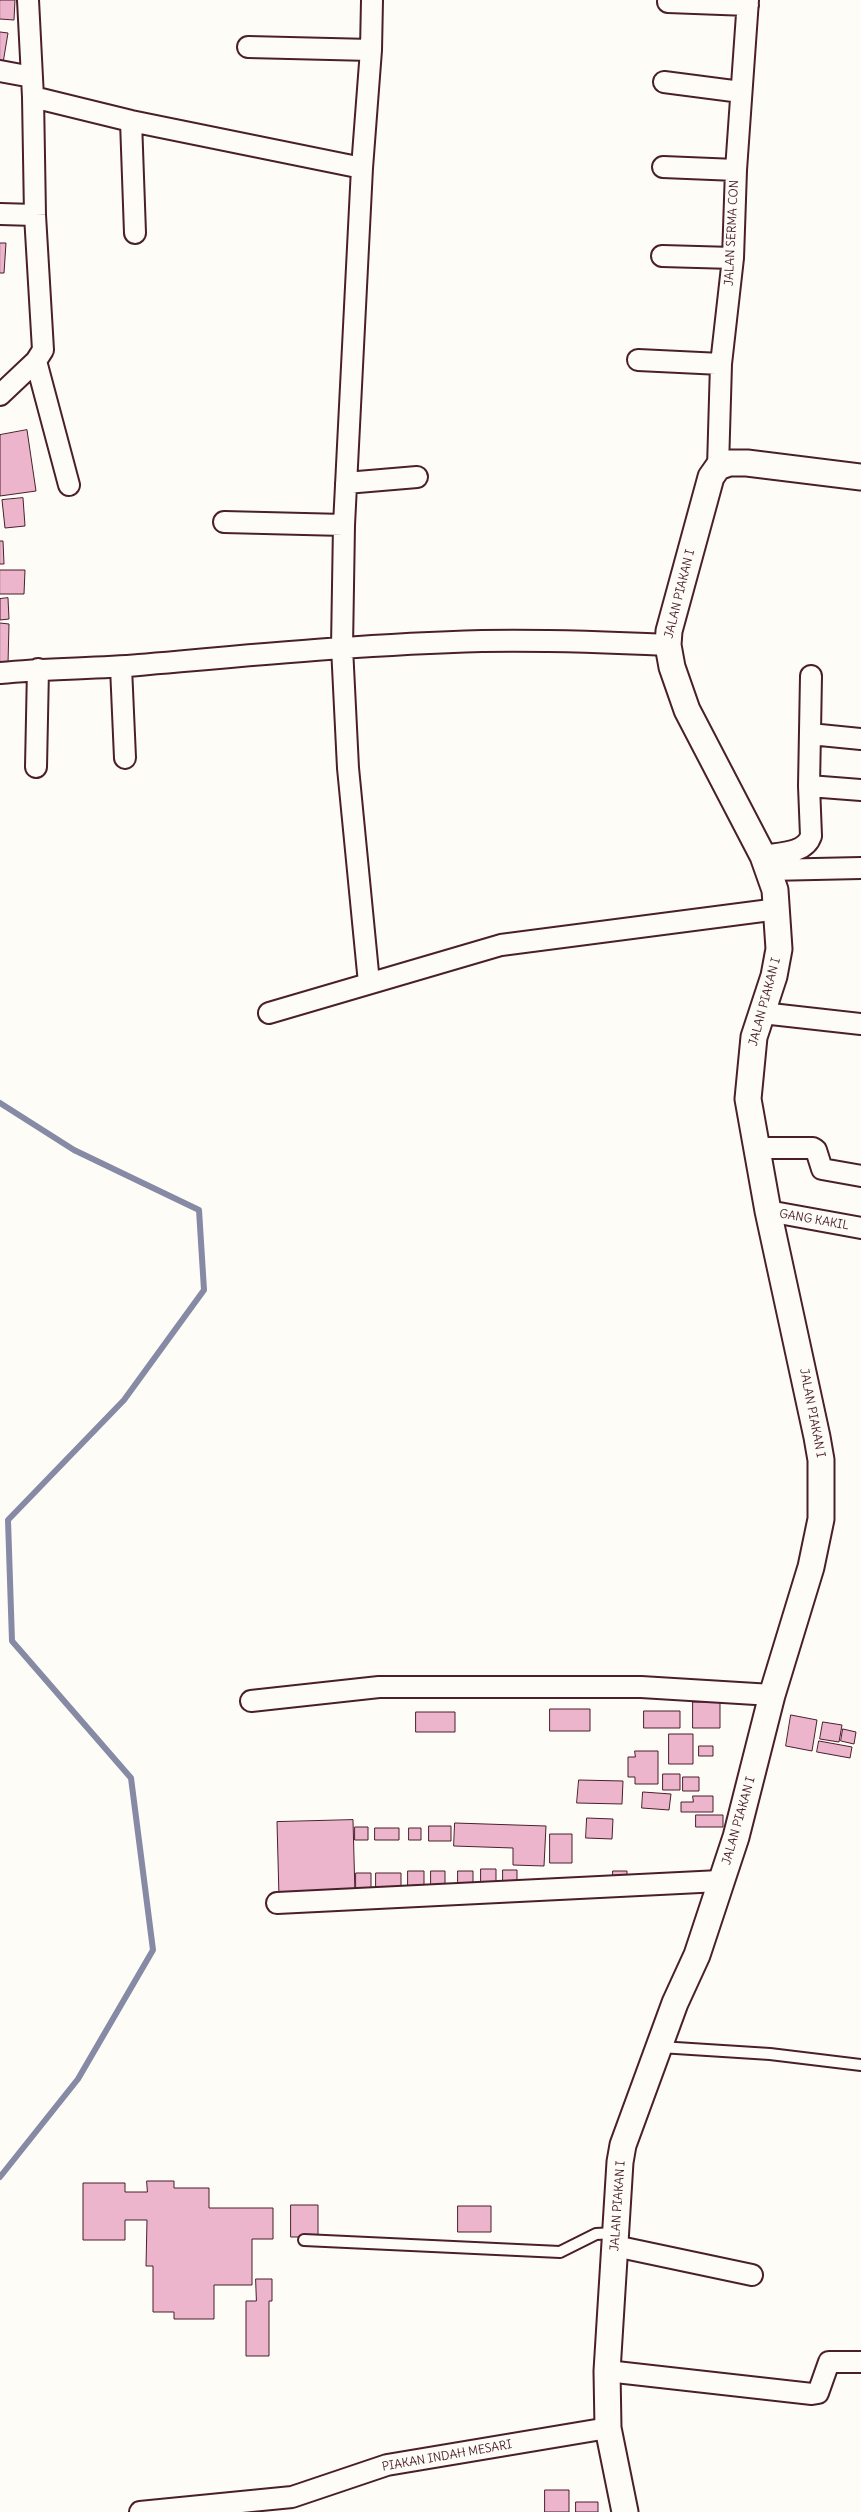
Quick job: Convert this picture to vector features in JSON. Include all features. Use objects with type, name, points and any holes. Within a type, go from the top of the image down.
[{"type":"street","points":[[0,395],[36,361],[43,350],[34,215],[33,97],[28,0]]},
{"type":"street","points":[[369,983],[348,768],[342,648],[344,525],[362,168],[371,50],[372,0]]},
{"type":"street","points":[[668,2],[748,3]]},
{"type":"street","name":"JALAN SERMA CON","points":[[718,467],[721,364],[733,258],[736,170],[748,3]]},
{"type":"street","points":[[248,47],[371,50]]},
{"type":"street","points":[[0,71],[32,77]]},
{"type":"street","points":[[664,82],[741,92]]},
{"type":"street","points":[[33,97],[131,121],[362,168]]},
{"type":"street","points":[[131,121],[135,233]]},
{"type":"street","points":[[663,167],[736,170]]},
{"type":"street","points":[[0,214],[34,215]]},
{"type":"street","points":[[662,256],[733,258]]},
{"type":"street","points":[[638,360],[721,364]]},
{"type":"street","points":[[36,361],[69,485]]},
{"type":"street","points":[[718,467],[729,463],[747,463],[861,477]]},
{"type":"street","name":"JALAN PIAKAN I","points":[[625,2512],[608,2428],[607,2371],[623,2145],[659,2047],[697,1955],[736,1837],[772,1695],[811,1567],[821,1519],[821,1460],[809,1394],[768,1211],[749,1090],[754,1037],[774,976],[779,949],[778,909],[766,863],[687,710],[672,666],[668,645],[683,573],[711,477],[718,467]]},
{"type":"street","points":[[346,483],[417,477]]},
{"type":"street","points":[[224,522],[344,525]]},
{"type":"street","points":[[0,673],[38,669],[121,666],[342,648],[492,641],[569,641],[668,645]]},
{"type":"street","points":[[121,666],[125,758]]},
{"type":"street","points":[[36,767],[38,669]]},
{"type":"street","points":[[766,863],[799,849],[807,843],[811,836],[809,786],[811,676]]},
{"type":"street","points":[[810,734],[861,739]]},
{"type":"street","points":[[809,786],[861,790]]},
{"type":"street","points":[[766,863],[861,868]]},
{"type":"street","points":[[269,1013],[501,945],[778,909]]},
{"type":"street","points":[[762,1013],[861,1024]]},
{"type":"street","points":[[757,1148],[812,1148],[816,1150],[822,1169],[861,1176]]},
{"type":"street","name":"GANG KAKIL","points":[[768,1211],[861,1228]]},
{"type":"street","points":[[251,1701],[379,1687],[641,1688],[772,1695]]},
{"type":"street","points":[[277,1902],[720,1881]]},
{"type":"street","points":[[615,2240],[752,2275]]},
{"type":"street","points":[[607,2371],[812,2394],[822,2388],[830,2362],[861,2362]]},
{"type":"street","name":"PIAKAN INDAH MESARI","points":[[140,2512],[293,2505],[387,2465],[608,2428]]},
{"type":"lane","points":[[659,2047],[770,2054],[861,2065]]},
{"type":"lane","points":[[304,2240],[560,2252],[596,2234],[615,2240]]},
{"type":"building","points":[[0,0],[15,0],[14,20],[0,19]]},
{"type":"building","points":[[0,32],[8,33],[3,63],[0,63]]},
{"type":"building","points":[[0,243],[6,243],[4,273],[0,273]]},
{"type":"building","points":[[27,430],[36,491],[0,496],[0,435]]},
{"type":"building","points":[[23,498],[25,526],[5,528],[2,500]]},
{"type":"building","points":[[0,541],[3,541],[4,564],[0,564]]},
{"type":"building","points":[[0,570],[25,570],[24,594],[0,594]]},
{"type":"building","points":[[8,598],[9,619],[0,620],[0,599]]},
{"type":"building","points":[[0,623],[9,624],[8,664],[0,664]]},
{"type":"building","points":[[693,1702],[720,1702],[720,1728],[693,1728]]},
{"type":"building","points":[[550,1709],[590,1709],[590,1731],[550,1731]]},
{"type":"building","points":[[644,1711],[680,1711],[680,1728],[644,1728]]},
{"type":"building","points":[[416,1712],[455,1712],[455,1732],[416,1732]]},
{"type":"building","points":[[791,1715],[817,1720],[812,1751],[786,1746]]},
{"type":"building","points":[[823,1722],[842,1725],[839,1742],[820,1739]]},
{"type":"building","points":[[843,1729],[856,1732],[854,1744],[841,1741]]},
{"type":"building","points":[[669,1734],[693,1734],[693,1764],[669,1764]]},
{"type":"building","points":[[819,1741],[852,1747],[850,1758],[817,1752]]},
{"type":"building","points":[[699,1746],[713,1746],[713,1756],[699,1756]]},
{"type":"building","points":[[635,1751],[658,1751],[658,1784],[635,1784],[635,1777],[628,1777],[628,1757],[635,1757]]},
{"type":"building","points":[[663,1774],[680,1774],[680,1790],[663,1790]]},
{"type":"building","points":[[683,1777],[699,1777],[699,1791],[683,1791]]},
{"type":"building","points":[[579,1780],[623,1781],[622,1804],[577,1803]]},
{"type":"building","points":[[643,1792],[671,1794],[669,1810],[642,1808]]},
{"type":"building","points":[[693,1796],[713,1796],[713,1812],[681,1812],[681,1802],[693,1802]]},
{"type":"building","points":[[696,1815],[723,1815],[723,1827],[696,1827]]},
{"type":"building","points":[[587,1818],[613,1819],[612,1839],[586,1838]]},
{"type":"building","points":[[353,1820],[355,1895],[279,1897],[277,1822]]},
{"type":"building","points":[[455,1823],[546,1826],[544,1866],[513,1865],[513,1848],[454,1846]]},
{"type":"building","points":[[429,1826],[451,1826],[451,1841],[429,1841]]},
{"type":"building","points":[[355,1827],[368,1827],[368,1840],[355,1840]]},
{"type":"building","points":[[375,1828],[399,1828],[399,1840],[375,1840]]},
{"type":"building","points":[[409,1828],[421,1828],[421,1840],[409,1840]]},
{"type":"building","points":[[550,1834],[572,1834],[572,1863],[550,1863]]},
{"type":"building","points":[[481,1869],[496,1869],[496,1883],[481,1883]]},
{"type":"building","points":[[503,1870],[517,1870],[517,1884],[503,1884]]},
{"type":"building","points":[[408,1871],[424,1871],[424,1886],[408,1886]]},
{"type":"building","points":[[431,1871],[445,1871],[445,1885],[431,1885]]},
{"type":"building","points":[[458,1871],[473,1871],[473,1887],[458,1887]]},
{"type":"building","points":[[613,1871],[627,1871],[627,1880],[613,1880]]},
{"type":"building","points":[[356,1873],[371,1873],[371,1888],[356,1888]]},
{"type":"building","points":[[376,1873],[401,1873],[401,1887],[376,1887]]},
{"type":"building","points":[[147,2181],[174,2181],[174,2188],[209,2188],[209,2208],[273,2208],[273,2239],[252,2239],[252,2285],[214,2285],[214,2319],[174,2319],[174,2312],[153,2312],[153,2266],[146,2266],[147,2220],[125,2220],[125,2240],[83,2240],[83,2183],[125,2183],[125,2192],[147,2192]]},
{"type":"building","points":[[291,2205],[318,2205],[318,2237],[291,2237]]},
{"type":"building","points":[[458,2206],[491,2206],[491,2232],[458,2232]]},
{"type":"building","points":[[256,2279],[272,2279],[272,2301],[269,2301],[269,2356],[246,2356],[246,2301],[256,2301]]},
{"type":"building","points":[[545,2490],[569,2490],[569,2512],[545,2512]]},
{"type":"building","points":[[576,2502],[598,2502],[598,2512],[576,2512]]},
{"type":"waterway","points":[[0,1103],[74,1150],[199,1210],[204,1290],[124,1400],[8,1520],[12,1641],[131,1778],[153,1950],[78,2079],[0,2177]]}]
